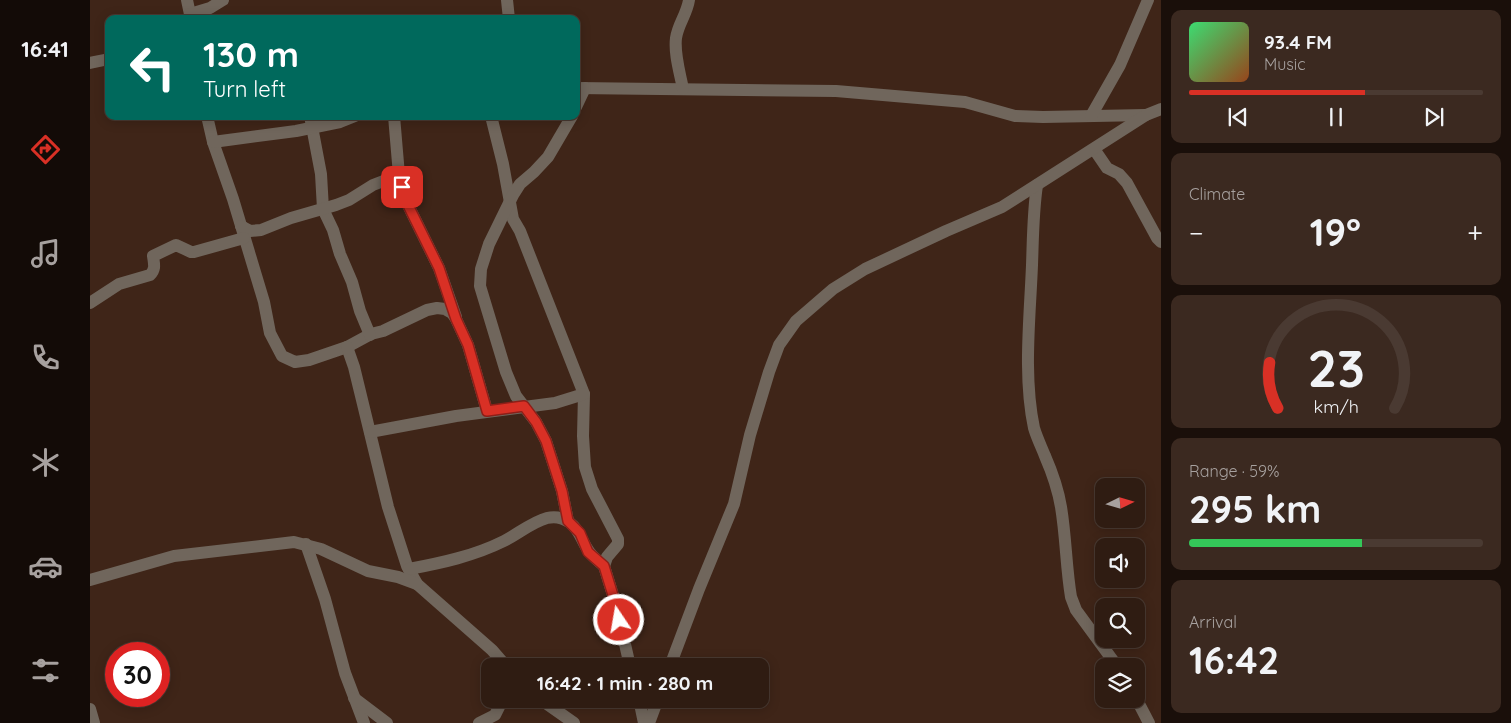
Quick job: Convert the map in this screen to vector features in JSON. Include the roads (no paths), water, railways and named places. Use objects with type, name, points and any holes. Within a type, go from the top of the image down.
[{"type":"street","points":[[187,0],[191,15]]},
{"type":"street","points":[[193,15],[223,0]]},
{"type":"street","points":[[507,0],[509,15]]},
{"type":"street","points":[[683,89],[678,64],[676,38],[679,26],[687,12],[689,0]]},
{"type":"street","points":[[1091,116],[1120,65],[1148,0]]},
{"type":"street","points":[[90,63],[105,60]]},
{"type":"street","points":[[581,88],[836,91],[965,102],[1015,116],[1146,115]]},
{"type":"street","points":[[673,658],[734,504],[750,435],[769,372],[779,345],[796,320],[833,289],[865,269],[1002,207],[1146,115],[1161,109]]},
{"type":"street","points":[[1106,116],[1111,120],[1113,126],[1112,137]]},
{"type":"street","points":[[208,120],[213,142],[233,199],[264,302],[270,333],[282,356],[295,362],[347,347],[417,314],[438,308],[452,313],[456,319]]},
{"type":"street","points":[[213,142],[296,131],[311,121],[340,122],[345,120]]},
{"type":"street","points":[[394,120],[399,175],[406,201],[439,268],[456,319],[468,345],[487,411]]},
{"type":"street","points":[[492,120],[503,164],[507,190],[511,199],[513,219],[520,232],[584,394],[583,436],[585,467],[592,489],[618,539],[618,544],[606,557],[604,566],[616,605],[628,658]]},
{"type":"street","points":[[568,521],[562,491],[546,441],[536,422],[516,396],[506,372],[480,286],[481,269],[489,244],[511,199],[520,184],[548,157],[570,120]]},
{"type":"street","points":[[311,121],[321,174],[323,209],[333,230],[352,282],[360,312],[370,335]]},
{"type":"street","points":[[1094,149],[1108,168],[1119,174],[1127,183],[1161,242]]},
{"type":"street","points":[[90,303],[119,284],[150,274],[154,271],[155,267],[153,256],[176,245],[194,252],[242,232],[256,231],[349,200],[373,186],[399,175]]},
{"type":"street","points":[[1037,185],[1033,211],[1032,266],[1028,320],[1034,426],[1057,490],[1061,508],[1071,597],[1076,610],[1112,658]]},
{"type":"street","points":[[347,347],[354,367],[388,507],[409,569],[417,584]]},
{"type":"street","points":[[370,432],[487,411],[555,402],[584,394]]},
{"type":"street","points":[[409,569],[454,560],[476,552],[503,542],[550,517],[568,521],[580,533],[588,552],[604,566]]},
{"type":"street","points":[[90,580],[174,556],[280,543],[294,542],[306,544],[368,571],[398,577],[417,584],[471,630],[499,658]]},
{"type":"street","points":[[306,544],[325,599],[345,673],[364,723]]},
{"type":"street","points":[[354,698],[388,723]]},
{"type":"street","points":[[479,723],[495,715],[499,708]]},
{"type":"street","points":[[553,708],[574,723]]},
{"type":"street","points":[[641,708],[644,723]]},
{"type":"street","points":[[649,723],[655,708]]},
{"type":"street","points":[[1141,708],[1149,723]]},
{"type":"street","points":[[90,709],[94,723]]}]
